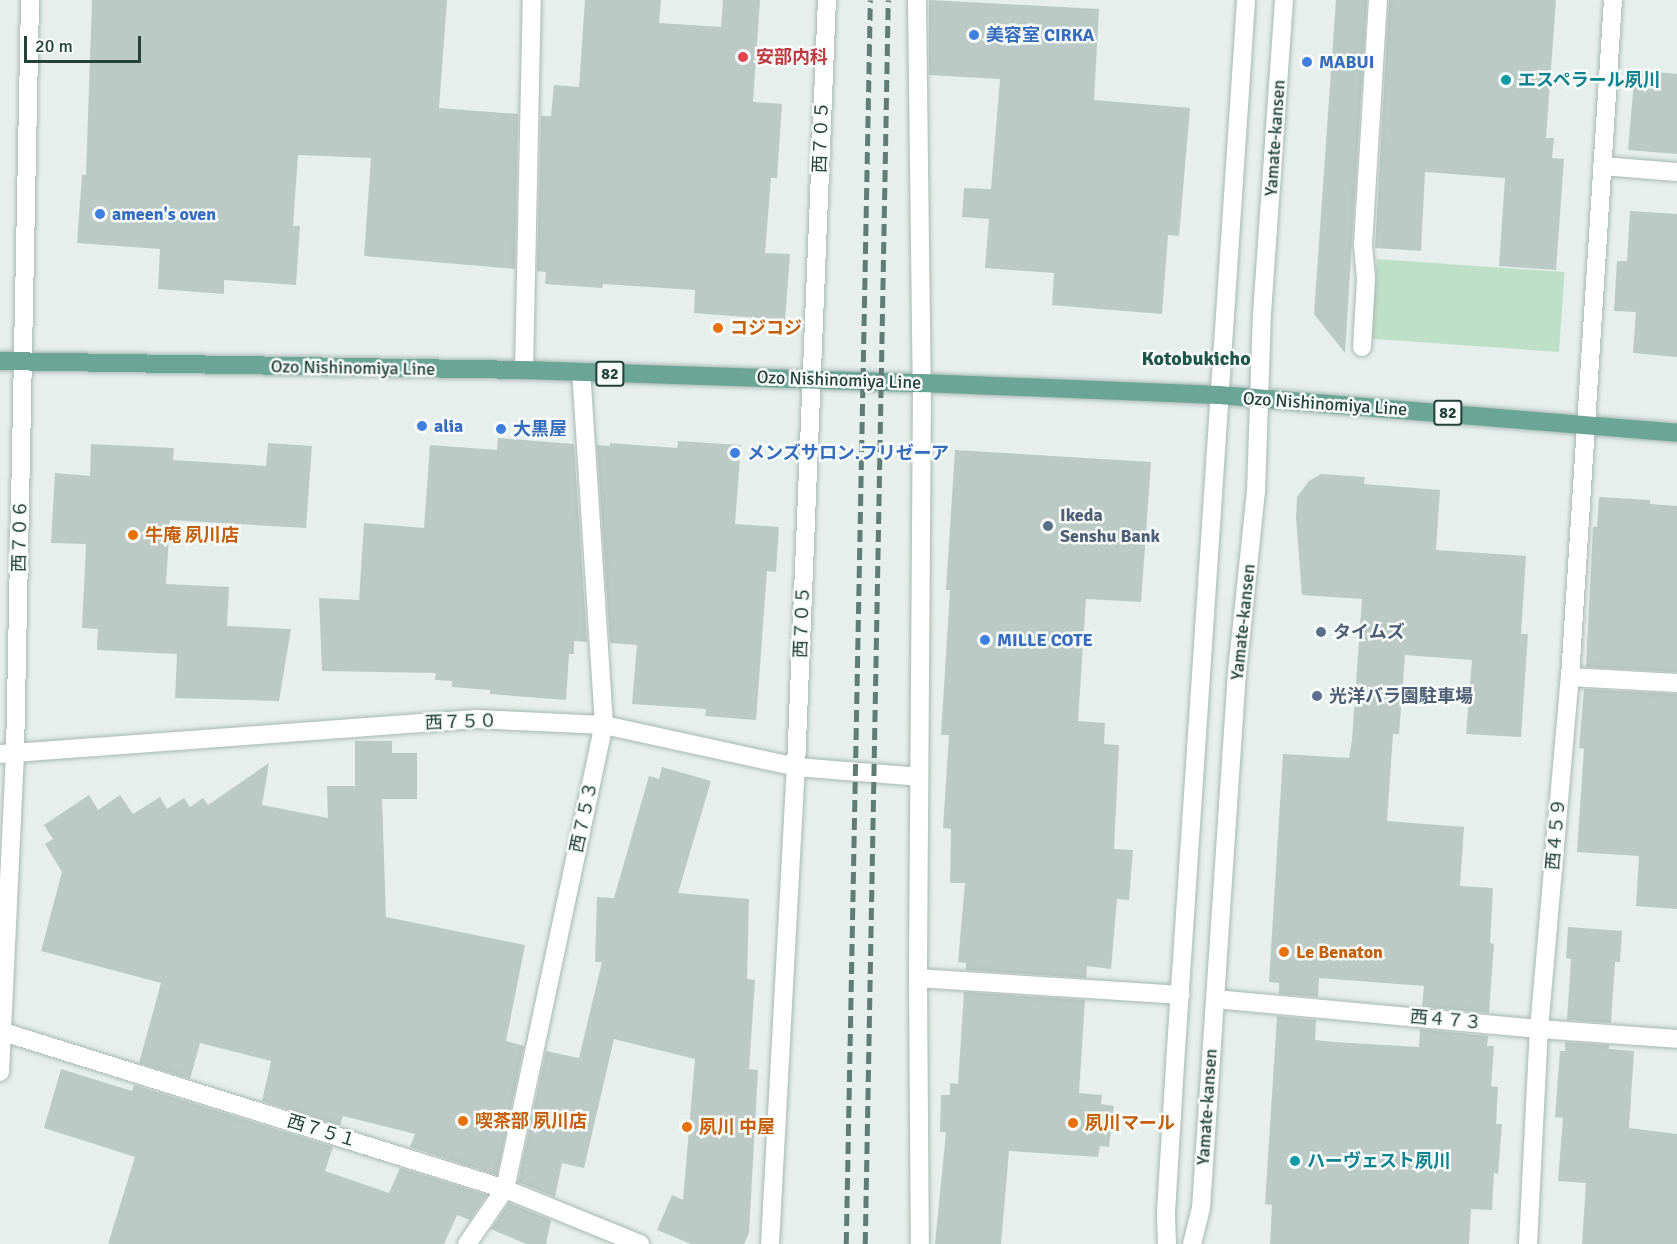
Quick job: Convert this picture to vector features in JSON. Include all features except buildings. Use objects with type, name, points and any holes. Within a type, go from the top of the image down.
[{"type":"main road","name":"Ozo Nishinomiya Line","points":[[0,361],[524,370],[1219,395],[1677,433]]},
{"type":"street","name":"西７０６","points":[[0,1072],[8,755],[24,362],[30,0]]},
{"type":"street","points":[[524,370],[532,0]]},
{"type":"street","name":"西７０５","points":[[770,1244],[796,767],[827,0]]},
{"type":"street","points":[[917,0],[922,383],[918,978],[920,1244]]},
{"type":"street","name":"Yamate-kansen","points":[[1167,1244],[1166,1212],[1246,0]]},
{"type":"street","name":"Yamate-kansen","points":[[1192,1244],[1201,1208],[1237,672],[1257,492],[1259,399],[1284,0]]},
{"type":"street","points":[[1362,347],[1366,279],[1364,245],[1378,0]]},
{"type":"street","name":"西４５９","points":[[1528,1244],[1539,1029],[1570,678],[1613,0]]},
{"type":"street","points":[[1602,166],[1677,172]]},
{"type":"street","name":"西７５３","points":[[467,1244],[505,1189],[604,725],[581,373]]},
{"type":"street","points":[[1570,678],[1677,683]]},
{"type":"street","name":"西７５０","points":[[8,755],[476,718],[604,725],[796,767],[919,777]]},
{"type":"street","points":[[918,978],[1180,995]]},
{"type":"street","name":"西４７３","points":[[1215,999],[1539,1029],[1677,1039]]},
{"type":"street","name":"西７５１","points":[[2,1031],[505,1189],[640,1244]]},
{"type":"green space","points":[[1377,259],[1565,272],[1559,352],[1371,339]]},
{"type":"railway","points":[[846,1244],[870,0]]},
{"type":"railway","points":[[865,1244],[888,0]]},
{"type":"place","name":"美容室 CIRKA","points":[[974,35]]},
{"type":"place","name":"安部内科","points":[[743,57]]},
{"type":"place","name":"MABUI","points":[[1307,62]]},
{"type":"place","name":"エスペラール夙川","points":[[1506,80]]},
{"type":"place","name":"ameen's oven","points":[[100,214]]},
{"type":"place","name":"コジコジ","points":[[718,328]]},
{"type":"place","name":"alia","points":[[422,426]]},
{"type":"place","name":"大黒屋","points":[[501,429]]},
{"type":"place","name":"メンズサロン.フリゼーア","points":[[735,453]]},
{"type":"place","name":"Ikeda Senshu Bank","points":[[1048,526]]},
{"type":"place","name":"牛庵 夙川店","points":[[133,535]]},
{"type":"place","name":"タイムズ","points":[[1321,632]]},
{"type":"place","name":"MILLE COTE","points":[[985,640]]},
{"type":"place","name":"光洋バラ園駐車場","points":[[1317,696]]},
{"type":"place","name":"Le Benaton","points":[[1284,952]]},
{"type":"place","name":"喫茶部 夙川店","points":[[463,1121]]},
{"type":"place","name":"夙川マール","points":[[1073,1123]]},
{"type":"place","name":"夙川 中屋","points":[[687,1127]]},
{"type":"place","name":"ハーヴェスト夙川","points":[[1295,1161]]},
{"type":"district","name":"Kotobukicho","points":[[1196,358]]}]
